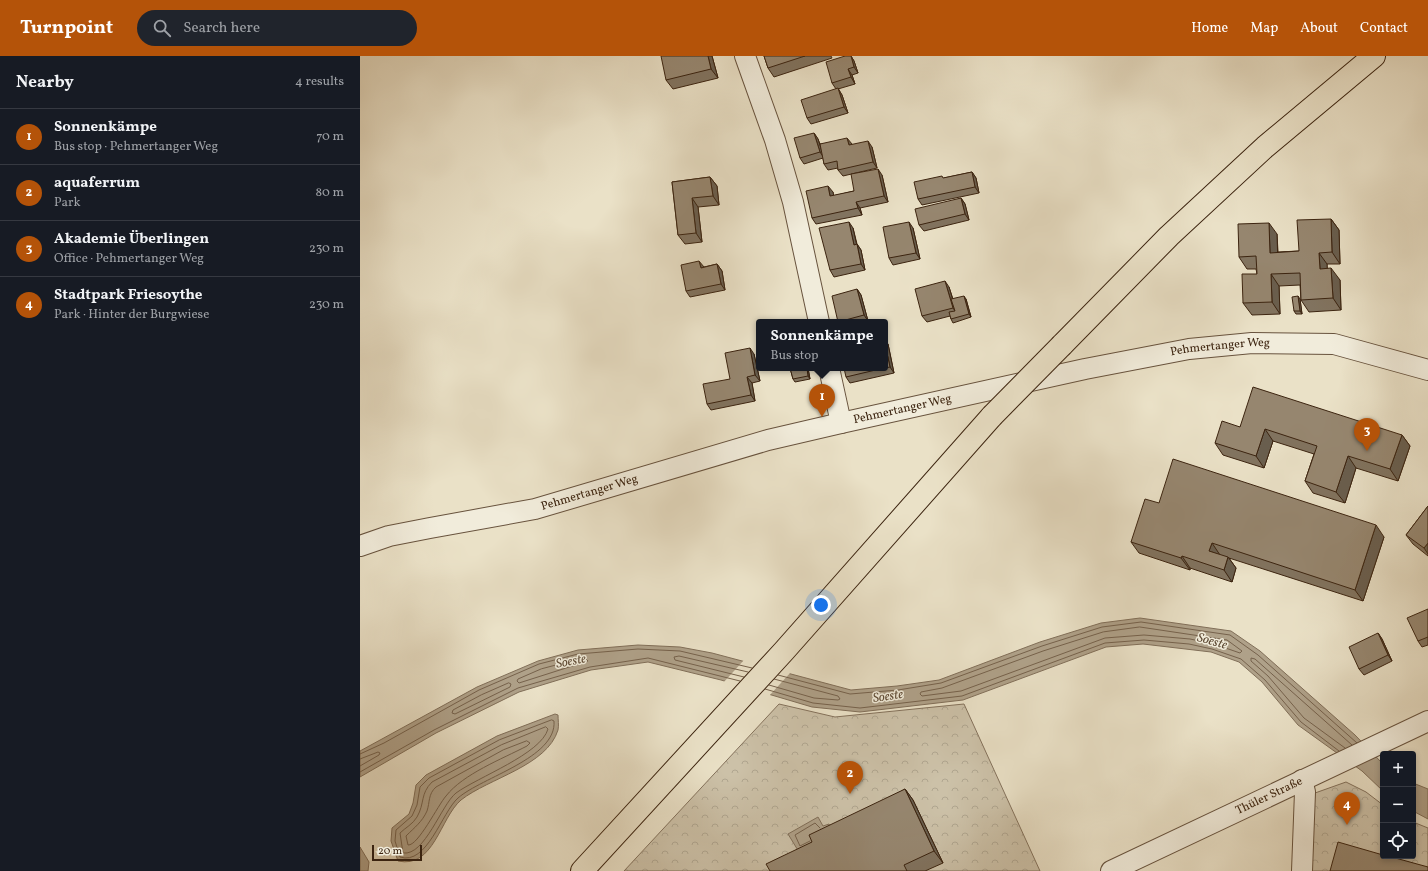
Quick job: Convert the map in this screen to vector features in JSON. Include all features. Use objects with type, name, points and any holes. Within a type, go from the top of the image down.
[{"type":"highway","points":[[582,871],[784,651],[992,416],[1169,236],[1265,147],[1374,56]]},
{"type":"street","points":[[745,56],[776,140],[818,319]]},
{"type":"street","name":"Pehmertanger Weg","points":[[360,546],[389,536],[535,509],[768,440],[1085,369],[1189,349],[1252,344],[1334,344],[1428,370]]},
{"type":"street","points":[[830,371],[841,423]]},
{"type":"street","name":"Thüler Straße","points":[[1111,871],[1428,721]]},
{"type":"street","points":[[1302,780],[1305,792],[1302,871]]},
{"type":"green space","points":[[779,704],[835,717],[964,704],[1040,871],[624,871]]},
{"type":"green space","points":[[1346,782],[1366,792],[1380,803],[1380,859],[1416,859],[1416,823],[1428,828],[1428,871],[1309,871],[1315,793]]},
{"type":"water","name":"Soeste","points":[[1140,618],[1231,631],[1260,651],[1355,735],[1380,761],[1380,788],[1362,771],[1298,725],[1262,682],[1239,662],[1211,652],[1143,644],[1106,647],[963,700],[860,712],[812,707],[721,680],[648,662],[591,670],[519,692],[436,733],[360,777],[360,751],[477,687],[538,661],[578,650],[638,645],[680,647],[712,653],[851,690],[897,686],[939,680],[1040,642],[1101,623]]},
{"type":"water","points":[[555,714],[558,715],[558,730],[552,742],[542,753],[530,762],[473,792],[461,800],[447,818],[428,850],[420,857],[410,861],[398,861],[391,841],[392,828],[409,814],[413,803],[416,785],[426,775],[497,736]]},
{"type":"water","points":[[1416,784],[1428,789],[1428,819],[1416,813]]},
{"type":"water","points":[[818,817],[823,826],[829,824],[835,838],[799,852],[788,834]]},
{"type":"water","points":[[360,847],[369,862],[368,871],[360,871]]},
{"type":"pier","points":[[744,660],[791,672],[769,696],[723,683]]},
{"type":"building","points":[[661,56],[708,56],[711,69],[666,80]]},
{"type":"building","points":[[764,56],[805,56],[768,68]]},
{"type":"building","points":[[845,56],[851,56],[854,67],[848,69],[851,77],[832,83],[826,62]]},
{"type":"building","points":[[838,88],[844,107],[807,118],[801,100]]},
{"type":"building","points":[[814,133],[820,152],[800,158],[794,138]]},
{"type":"building","points":[[847,138],[849,145],[868,141],[873,162],[838,170],[837,161],[824,164],[820,144]]},
{"type":"building","points":[[878,169],[884,196],[856,202],[858,208],[812,218],[806,191],[828,186],[830,196],[854,191],[851,174]]},
{"type":"building","points":[[972,172],[975,187],[918,199],[914,182]]},
{"type":"building","points":[[710,177],[713,196],[692,198],[696,233],[678,235],[672,182]]},
{"type":"building","points":[[961,198],[965,214],[919,225],[915,209]]},
{"type":"building","points":[[1331,219],[1332,252],[1319,253],[1320,269],[1331,268],[1333,298],[1301,300],[1300,273],[1271,274],[1272,302],[1243,303],[1242,274],[1257,274],[1256,256],[1239,257],[1238,224],[1269,223],[1270,253],[1299,251],[1297,220]]},
{"type":"building","points":[[849,222],[854,245],[857,244],[861,264],[830,270],[819,228]]},
{"type":"building","points":[[909,222],[916,253],[889,258],[883,227]]},
{"type":"building","points":[[699,261],[701,268],[717,264],[721,284],[686,291],[681,265]]},
{"type":"building","points":[[945,281],[953,308],[922,316],[915,289]]},
{"type":"building","points":[[857,289],[864,315],[849,319],[837,319],[832,296]]},
{"type":"building","points":[[964,296],[969,314],[951,319],[949,312],[955,311],[951,299]]},
{"type":"building","points":[[1298,296],[1300,311],[1294,311],[1292,297]]},
{"type":"building","points":[[750,348],[755,375],[747,377],[751,395],[707,404],[703,384],[730,379],[725,353]]},
{"type":"building","points":[[791,371],[807,371],[808,376],[793,379]]},
{"type":"building","points":[[845,371],[871,371],[846,377]]},
{"type":"building","points":[[1253,387],[1402,435],[1390,469],[1348,456],[1336,492],[1305,481],[1317,446],[1265,429],[1256,456],[1215,443],[1222,421],[1240,427]]},
{"type":"building","points":[[1173,459],[1376,525],[1355,590],[1212,543],[1209,551],[1228,557],[1224,570],[1182,556],[1181,558],[1131,542],[1145,499],[1159,503]]},
{"type":"building","points":[[1428,506],[1428,543],[1424,548],[1406,535]]},
{"type":"building","points":[[1428,609],[1428,637],[1418,641],[1407,618]]},
{"type":"building","points":[[1378,633],[1388,655],[1359,669],[1349,647]]},
{"type":"building","points":[[905,789],[934,851],[904,865],[907,871],[770,871],[766,864],[812,842],[809,835]]},
{"type":"building","points":[[1338,842],[1380,854],[1380,859],[1399,859],[1428,867],[1428,871],[1330,871]]},
{"type":"place","name":"Sonnenkämpe","points":[[822,417]]},
{"type":"place","name":"Akademie Überlingen","points":[[1367,451]]},
{"type":"place","name":"aquaferrum","points":[[850,794]]},
{"type":"place","name":"Stadtpark Friesoythe","points":[[1347,825]]}]
